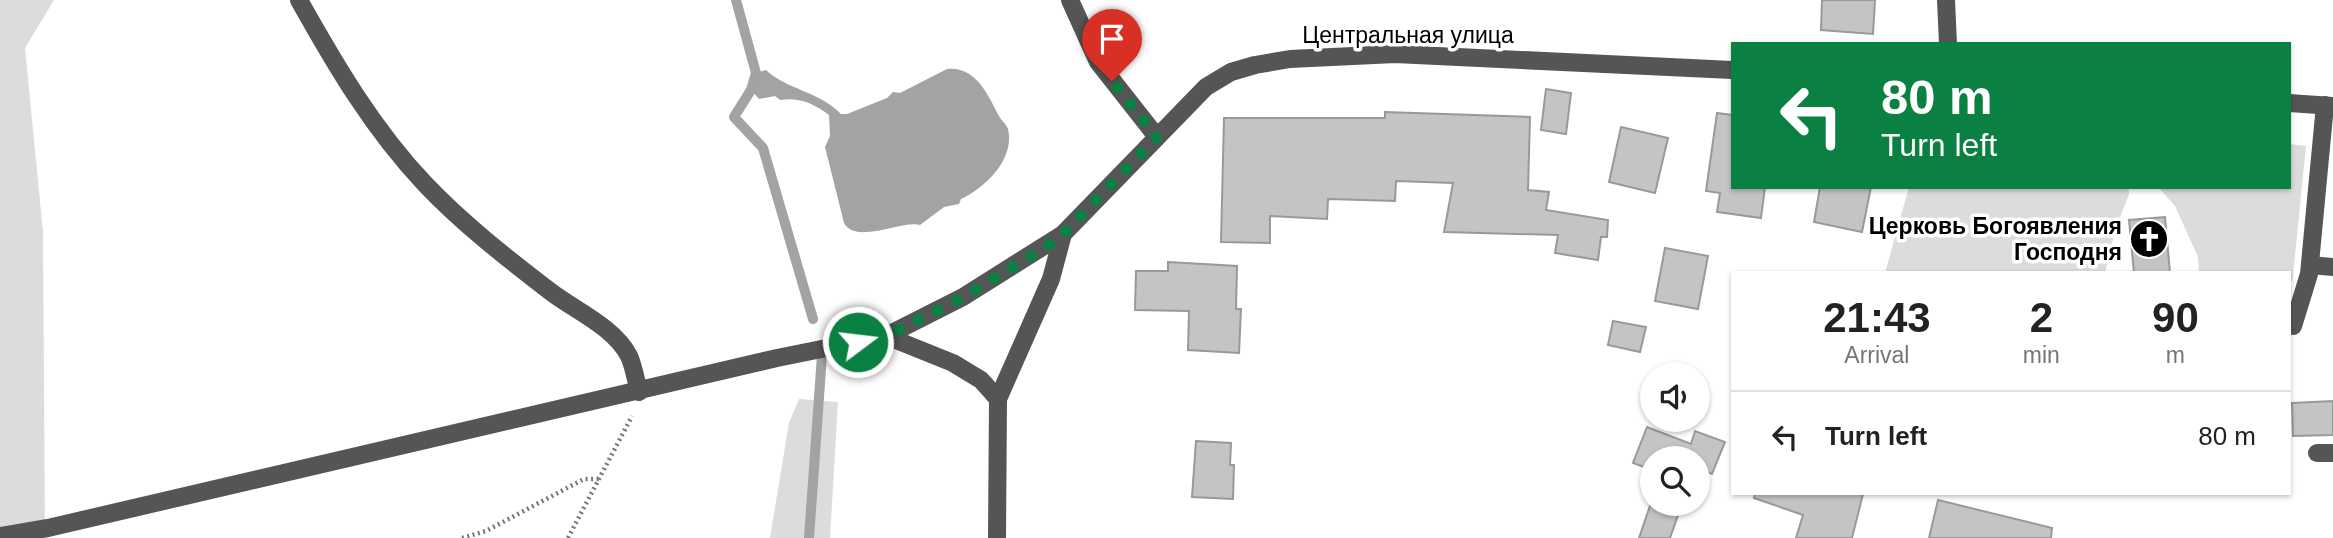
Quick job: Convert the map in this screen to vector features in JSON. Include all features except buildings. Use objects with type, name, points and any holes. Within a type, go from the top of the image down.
[{"type":"street","points":[[299,0],[347,86],[390,144],[426,185],[478,233],[571,307],[604,328],[628,355],[639,392]]},
{"type":"street","points":[[1070,0],[1098,62],[1157,137]]},
{"type":"street","points":[[1946,0],[1948,42]]},
{"type":"street","name":"Центральная улица","points":[[0,536],[62,525],[777,358],[886,336],[964,297],[1063,234],[1206,87],[1231,72],[1290,59],[1454,55],[1731,70]]},
{"type":"street","points":[[2291,103],[2329,105],[2310,265],[2293,326]]},
{"type":"street","points":[[997,538],[998,399],[1051,279],[1063,234]]},
{"type":"street","points":[[2310,265],[2333,267]]},
{"type":"street","points":[[886,336],[953,363],[981,380],[998,399]]},
{"type":"path","points":[[568,538],[629,425],[639,392]]},
{"type":"path","points":[[462,538],[485,531],[584,479],[601,478]]},
{"type":"shaded area","points":[[0,0],[54,0],[25,48],[43,232],[45,538],[0,538]]},
{"type":"shaded area","points":[[947,69],[966,72],[985,91],[1008,129],[1009,140],[1003,161],[989,179],[961,199],[959,204],[944,207],[920,225],[869,232],[858,232],[844,223],[825,147],[830,136],[829,115],[800,101],[780,100],[775,96],[759,99],[751,90],[756,73],[766,70],[822,100],[841,114],[847,114],[887,98],[893,92],[900,93]]},
{"type":"shaded area","points":[[2291,144],[2306,146],[2291,284],[2291,271],[2199,271],[2198,257],[2175,206],[2160,189],[2291,189]]},
{"type":"shaded area","points":[[1908,189],[2129,189],[2105,271],[1886,271]]},
{"type":"shaded area","points":[[799,399],[838,402],[830,538],[770,538],[789,423]]},
{"type":"waterway","points":[[736,0],[756,73],[751,90],[734,117],[763,148],[813,319]]},
{"type":"waterway","points":[[809,538],[822,355]]},
{"type":"place","name":"Церковь Богоявления Господня","points":[[2149,239]]},
{"type":"route","points":[[858,342],[886,336],[964,297],[1063,234],[1157,137],[1112,81]]}]
